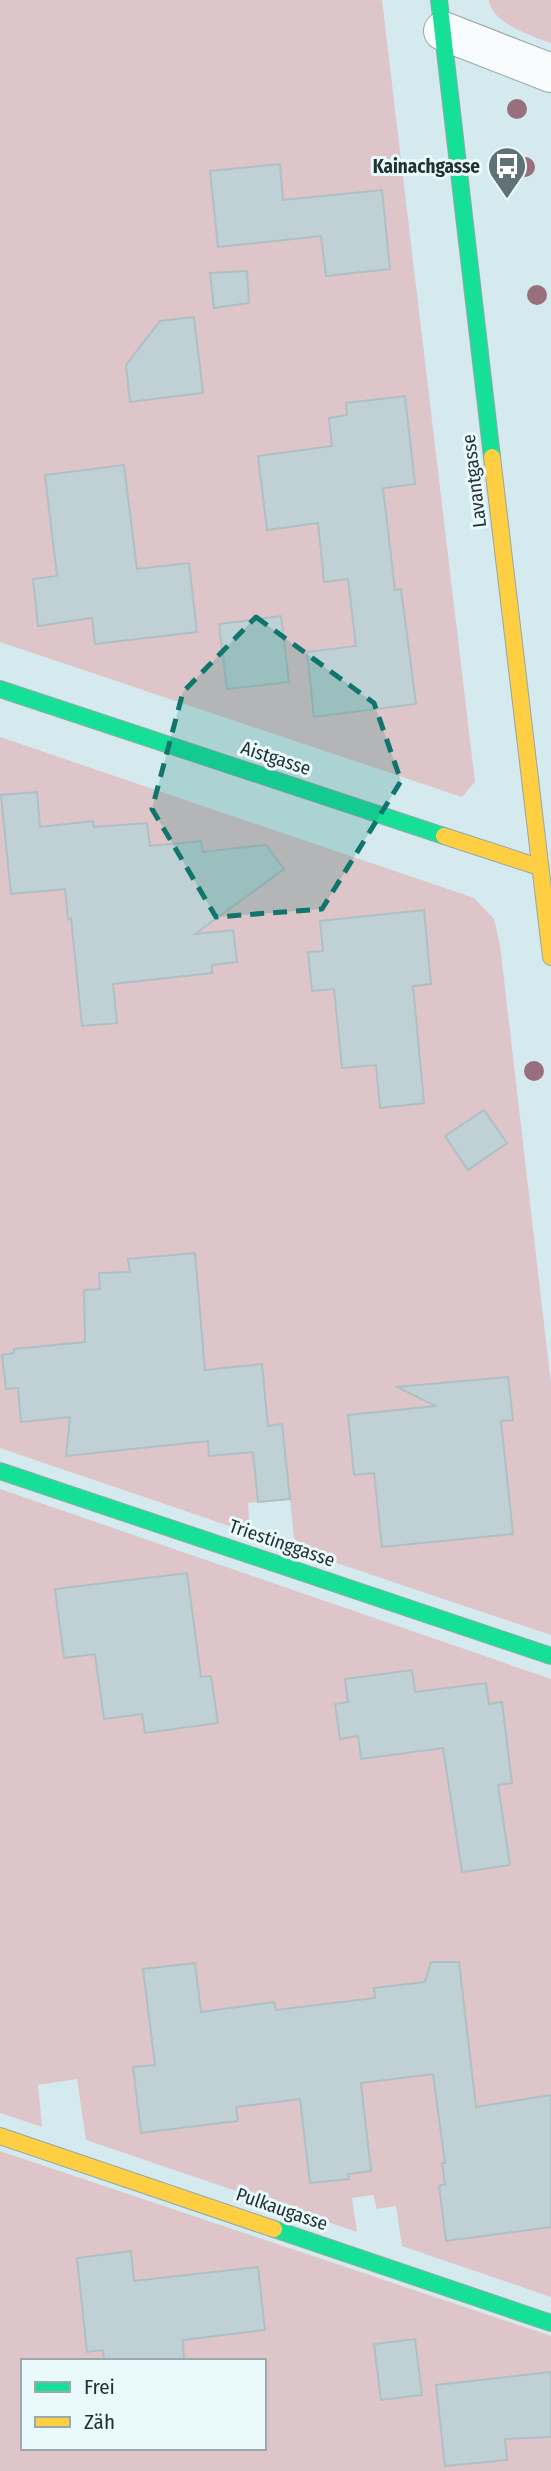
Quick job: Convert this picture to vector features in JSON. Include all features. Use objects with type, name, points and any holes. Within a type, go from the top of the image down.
[{"type":"street","points":[[441,15],[551,73]]},
{"type":"street","name":"Lavantgasse","points":[[441,15],[551,957]]},
{"type":"street","name":"Aistgasse","points":[[0,689],[539,867]]},
{"type":"street","name":"Triestinggasse","points":[[0,1471],[551,1656]]},
{"type":"street","name":"Pulkaugasse","points":[[0,2136],[551,2323]]},
{"type":"highlighted area","points":[[256,617],[374,703],[401,781],[322,909],[216,917],[152,809],[183,692]]},
{"type":"shaded area","points":[[0,0],[382,0],[475,782],[462,797],[0,642]]},
{"type":"shaded area","points":[[489,0],[551,0],[551,43],[504,22],[491,8]]},
{"type":"shaded area","points":[[0,737],[474,898],[494,919],[500,945],[551,1384],[551,1635],[295,1549],[290,1499],[248,1503],[250,1533],[0,1448]]},
{"type":"shaded area","points":[[0,1489],[551,1679],[551,2297],[402,2246],[396,2206],[377,2209],[373,2195],[352,2198],[357,2232],[86,2140],[77,2079],[38,2085],[42,2127],[0,2113]]},
{"type":"shaded area","points":[[0,2151],[551,2336],[551,2471],[0,2471]]},
{"type":"building","points":[[280,164],[283,200],[382,190],[390,269],[326,276],[321,236],[218,247],[210,171]]},
{"type":"building","points":[[247,271],[249,303],[214,308],[210,273]]},
{"type":"building","points":[[194,317],[203,393],[130,402],[126,365],[160,321]]},
{"type":"building","points":[[405,396],[415,484],[383,488],[395,590],[401,589],[416,704],[314,717],[307,652],[356,646],[348,579],[324,582],[318,523],[267,530],[258,456],[332,446],[329,418],[347,415],[346,403]]},
{"type":"building","points":[[124,465],[137,569],[189,563],[197,632],[95,644],[92,618],[38,626],[33,579],[57,576],[45,475]]},
{"type":"building","points":[[281,616],[289,682],[227,689],[219,624]]},
{"type":"building","points":[[37,792],[40,827],[93,821],[94,827],[147,823],[150,846],[201,841],[203,852],[266,845],[284,869],[195,934],[233,930],[237,962],[212,965],[212,973],[113,984],[117,1023],[82,1026],[71,918],[68,919],[65,889],[11,894],[1,795]]},
{"type":"building","points":[[424,910],[431,984],[413,986],[424,1103],[380,1108],[376,1065],[342,1068],[334,989],[312,991],[308,952],[323,951],[320,921]]},
{"type":"building","points":[[484,1110],[507,1143],[468,1170],[445,1136]]},
{"type":"building","points":[[195,1253],[205,1370],[262,1364],[268,1426],[282,1424],[290,1499],[258,1502],[253,1452],[209,1456],[208,1441],[66,1456],[70,1417],[21,1422],[18,1388],[6,1389],[2,1355],[14,1353],[14,1349],[85,1342],[84,1290],[100,1289],[99,1273],[130,1272],[128,1259]]},
{"type":"building","points":[[508,1377],[513,1420],[501,1421],[513,1534],[382,1547],[374,1473],[354,1475],[348,1415],[436,1406],[397,1387]]},
{"type":"building","points":[[187,1573],[201,1677],[211,1676],[218,1723],[145,1733],[142,1714],[104,1719],[95,1654],[64,1658],[55,1589]]},
{"type":"building","points":[[412,1670],[415,1692],[486,1683],[489,1704],[502,1702],[512,1783],[498,1785],[510,1865],[462,1872],[443,1748],[361,1759],[358,1736],[340,1739],[335,1704],[348,1702],[345,1679]]},
{"type":"building","points":[[431,1962],[459,1962],[476,2107],[551,2095],[551,2227],[446,2241],[439,2186],[445,2184],[442,2163],[445,2163],[433,2074],[361,2083],[371,2171],[348,2174],[349,2179],[310,2183],[300,2099],[236,2107],[238,2121],[141,2133],[133,2067],[155,2065],[143,1969],[195,1963],[201,2012],[274,2002],[276,2010],[375,1998],[374,1988],[425,1982]]},
{"type":"building","points":[[131,2251],[134,2281],[258,2267],[265,2330],[183,2340],[184,2359],[104,2359],[103,2350],[87,2352],[77,2258]]},
{"type":"building","points":[[415,2339],[422,2395],[381,2400],[374,2344]]},
{"type":"building","points":[[551,2372],[551,2437],[505,2439],[507,2460],[445,2466],[436,2385]]},
{"type":"traffic: fast","points":[[439,0],[492,457]]},
{"type":"traffic: fast","points":[[0,689],[444,836]]},
{"type":"traffic: fast","points":[[0,1471],[551,1656]]},
{"type":"traffic: fast","points":[[274,2229],[551,2323]]},
{"type":"traffic: slow","points":[[492,457],[551,957]]},
{"type":"traffic: slow","points":[[444,836],[539,867]]},
{"type":"traffic: slow","points":[[0,2136],[274,2229]]},
{"type":"place","name":"Kainachgasse","points":[[507,200]]}]
